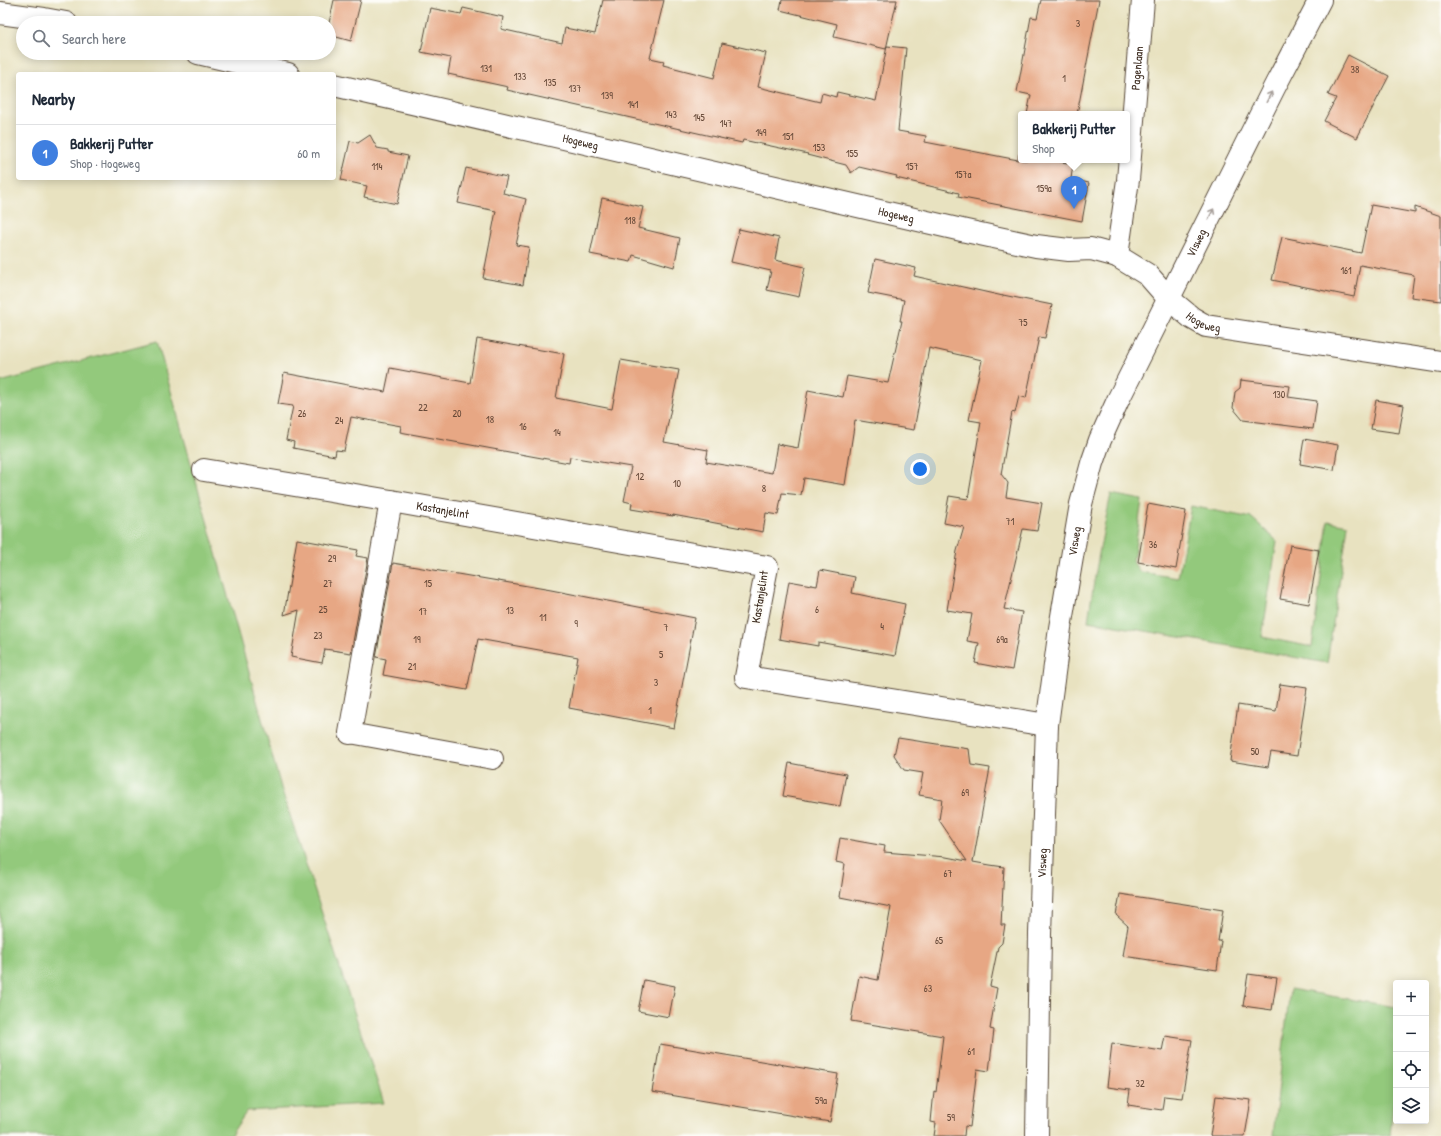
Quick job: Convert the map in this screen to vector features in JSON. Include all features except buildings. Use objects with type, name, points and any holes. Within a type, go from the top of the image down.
[{"type":"street","name":"Pagenlaan","points":[[1130,156],[1143,0]]},
{"type":"street","name":"Visweg","points":[[1037,1136],[1040,934],[1047,725],[1060,628],[1081,504],[1100,440],[1118,400],[1274,88],[1320,0]]},
{"type":"street","points":[[0,14],[18,16]]},
{"type":"street","points":[[228,60],[279,72]]},
{"type":"street","name":"Hogeweg","points":[[336,85],[966,231],[1036,246],[1069,250],[1091,249],[1117,256],[1148,275],[1169,298],[1192,318],[1206,326],[1441,362]]},
{"type":"street","name":"Pagenlaan","points":[[1117,256],[1129,163]]},
{"type":"street","name":"Kastanjelint","points":[[204,470],[391,501],[767,567],[746,677],[1047,725]]},
{"type":"street","points":[[350,733],[391,501]]},
{"type":"lane","points":[[350,733],[493,759]]},
{"type":"green space","points":[[157,341],[282,791],[384,1103],[247,1111],[230,1136],[0,1136],[0,382]]},
{"type":"green space","points":[[1111,494],[1142,500],[1133,562],[1140,572],[1178,578],[1191,506],[1252,518],[1277,541],[1262,637],[1312,647],[1328,521],[1348,525],[1327,663],[1088,621],[1098,557]]},
{"type":"green space","points":[[1290,989],[1393,1006],[1393,1107],[1390,1136],[1273,1136]]},
{"type":"place","name":"Bakkerij Putter","points":[[1074,209]]}]
